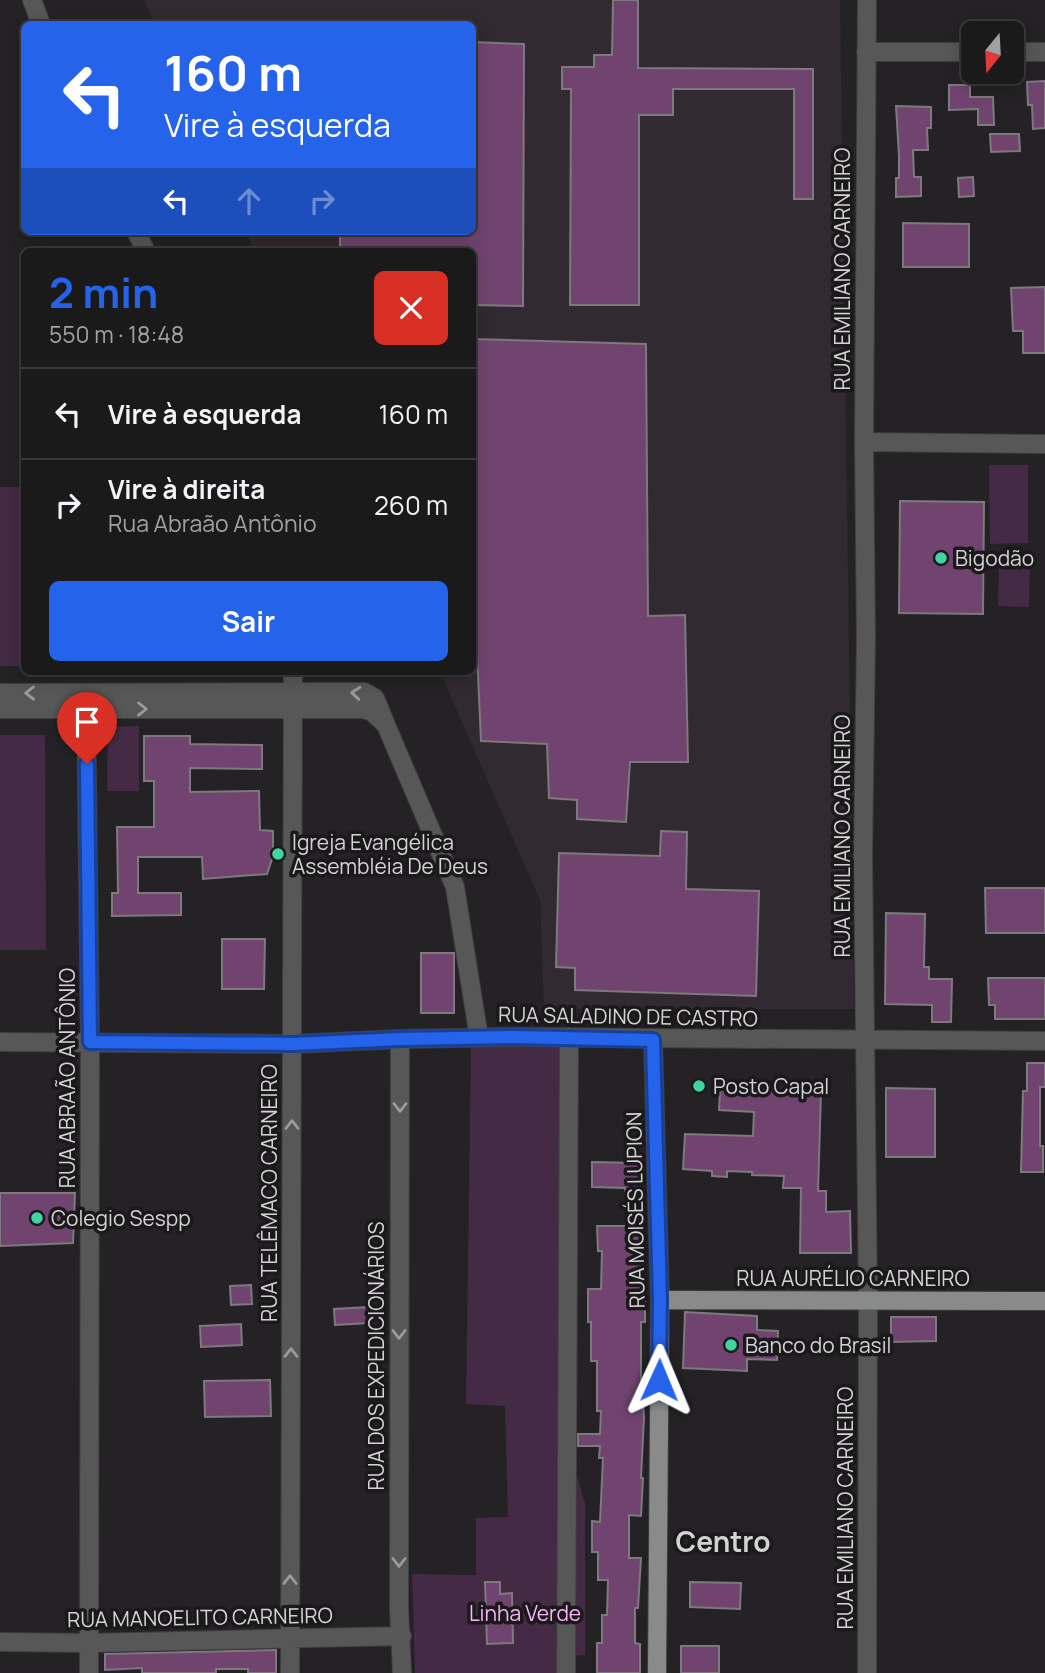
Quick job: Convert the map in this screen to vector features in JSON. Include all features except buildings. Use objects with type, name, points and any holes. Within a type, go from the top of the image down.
[{"type":"main road","name":"RUA AURÉLIO CARNEIRO","points":[[660,1300],[1045,1301]]},
{"type":"main road","name":"RUA MOISÉS LUPION","points":[[657,1673],[660,1300]]},
{"type":"street","points":[[32,0],[40,21]]},
{"type":"street","name":"RUA EMILIANO CARNEIRO","points":[[867,0],[864,442],[867,1673]]},
{"type":"street","points":[[866,52],[961,52]]},
{"type":"street","points":[[1024,52],[1045,52]]},
{"type":"street","points":[[864,442],[1045,444]]},
{"type":"street","name":"RUA TELÊMACO CARNEIRO","points":[[290,1673],[293,675]]},
{"type":"street","points":[[0,709],[86,700],[293,691],[364,692],[376,698],[455,887],[479,1038]]},
{"type":"street","points":[[0,693],[294,710],[364,709],[372,712],[386,725]]},
{"type":"street","name":"RUA ABRAÃO ANTÔNIO","points":[[86,700],[90,1042],[89,1673]]},
{"type":"street","points":[[566,1673],[569,1037]]},
{"type":"street","name":"RUA SALADINO DE CASTRO","points":[[0,1042],[292,1044],[400,1039],[569,1037],[653,1040],[1045,1041]]},
{"type":"street","name":"RUA DOS EXPEDICIONÁRIOS","points":[[400,1039],[399,1608],[402,1673]]},
{"type":"street","name":"RUA MOISÉS LUPION","points":[[653,1040],[660,1300]]},
{"type":"street","name":"RUA MANOELITO CARNEIRO","points":[[0,1642],[89,1643],[402,1636]]},
{"type":"shaded area","points":[[144,0],[840,0],[854,1009],[544,1009],[540,900],[441,675],[476,675],[476,248],[253,248],[248,235],[476,235],[476,21],[154,21]]},
{"type":"green space","points":[[989,465],[1028,465],[1028,543],[990,544]]},
{"type":"green space","points":[[0,487],[21,487],[21,666],[0,666]]},
{"type":"green space","points":[[999,563],[1030,563],[1029,607],[998,606]]},
{"type":"green space","points":[[139,726],[139,791],[107,791],[108,727]]},
{"type":"green space","points":[[0,735],[45,735],[46,950],[0,950]]},
{"type":"green space","name":"Linha Verde","points":[[471,1044],[577,1046],[572,1460],[585,1503],[585,1655],[572,1656],[572,1673],[415,1673],[412,1574],[476,1575],[476,1518],[508,1517],[505,1406],[466,1404]]},
{"type":"place","name":"Bigodão","points":[[941,558]]},
{"type":"place","name":"Igreja Evangélica Assembléia De Deus","points":[[278,854]]},
{"type":"place","name":"Posto Capal","points":[[699,1086]]},
{"type":"place","name":"Colegio Sespp","points":[[37,1218]]},
{"type":"place","name":"Banco do Brasil","points":[[731,1345]]},
{"type":"district","name":"Centro","points":[[723,1541]]},
{"type":"route","points":[[87,764],[90,1042],[292,1044],[515,1037],[653,1040],[660,1300],[659,1380]]}]
